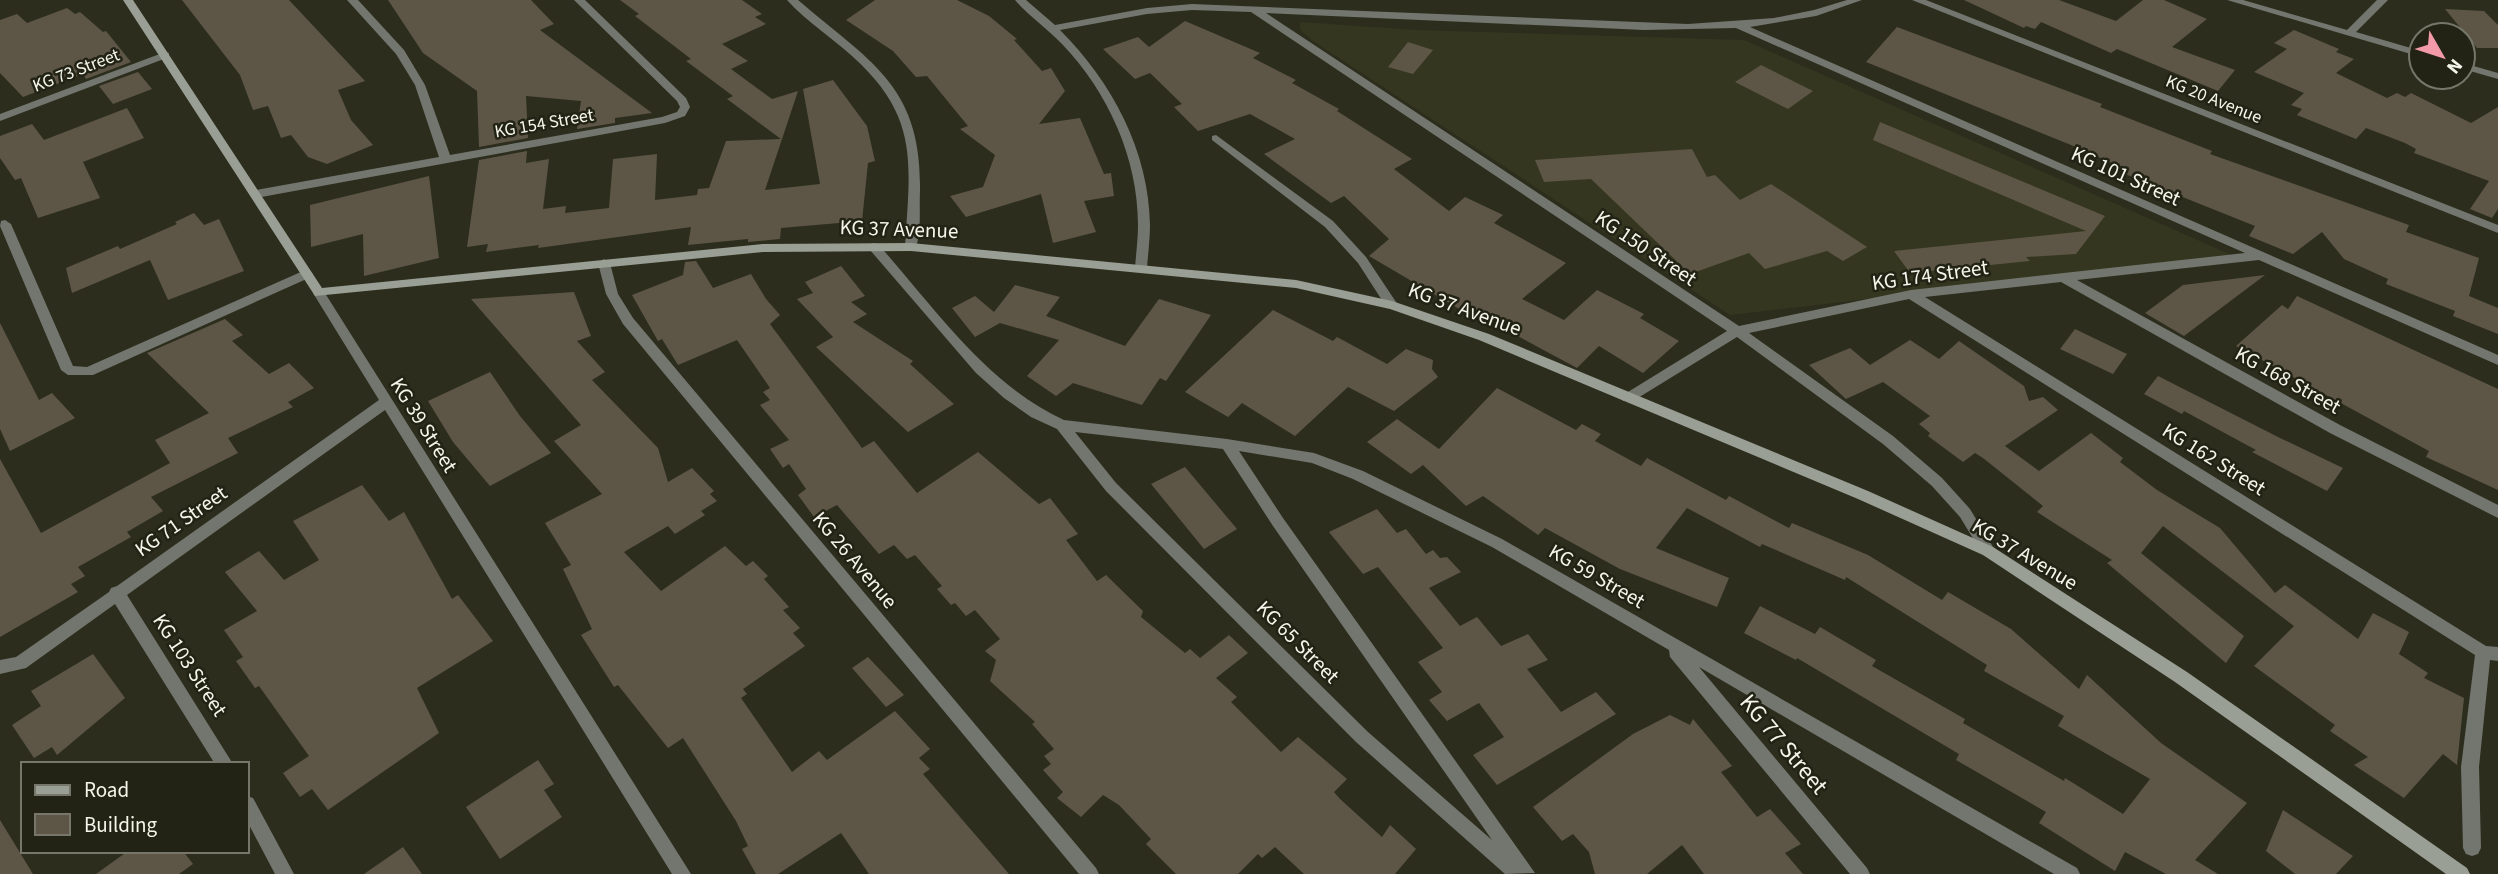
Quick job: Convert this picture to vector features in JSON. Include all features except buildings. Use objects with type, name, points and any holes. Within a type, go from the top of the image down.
[{"type":"street","name":"KG 39 Street","points":[[128,0],[307,274],[385,403],[682,874]]},
{"type":"street","points":[[352,0],[400,52],[420,85],[445,158]]},
{"type":"street","name":"KG 154 Street","points":[[256,194],[665,120],[681,114],[685,107],[682,100],[579,0]]},
{"type":"street","points":[[792,0],[864,62],[900,105],[912,141],[915,177],[911,247]]},
{"type":"street","points":[[1020,0],[1056,28],[1100,82],[1123,125],[1136,167],[1144,218],[1141,268]]},
{"type":"street","points":[[1391,0],[1400,16]]},
{"type":"street","points":[[1056,28],[1147,11],[1192,7],[1646,26],[1739,26],[1835,9],[1857,0]]},
{"type":"street","name":"KG 20 Avenue","points":[[1917,0],[2498,229]]},
{"type":"street","points":[[2232,0],[2407,50]]},
{"type":"street","points":[[2349,33],[2383,0]]},
{"type":"street","name":"KG 150 Street","points":[[1253,9],[1737,331],[1888,440],[1927,474],[1965,513],[1988,551]]},
{"type":"street","name":"KG 101 Street","points":[[1739,26],[2258,256],[2498,359]]},
{"type":"street","name":"KG 73 Street","points":[[0,118],[165,55]]},
{"type":"street","points":[[2477,70],[2498,76]]},
{"type":"street","points":[[1216,138],[1329,224],[1362,260],[1392,304]]},
{"type":"street","points":[[2,221],[68,370],[79,372],[100,368],[162,342],[307,274]]},
{"type":"street","points":[[874,247],[981,370],[1009,396],[1062,425]]},
{"type":"street","name":"KG 37 Avenue","points":[[319,293],[762,248],[911,247],[1296,284],[1392,304],[1484,337],[1863,495],[1988,551],[2181,677],[2461,874]]},
{"type":"street","name":"KG 174 Street","points":[[1628,398],[1737,331],[1911,294],[2258,256]]},
{"type":"street","name":"KG 26 Avenue","points":[[604,263],[612,294],[628,321],[1090,874]]},
{"type":"street","name":"KG 168 Street","points":[[2062,277],[2335,429],[2498,512]]},
{"type":"street","name":"KG 162 Street","points":[[1911,294],[2490,653]]},
{"type":"street","name":"KG 71 Street","points":[[0,667],[20,663],[116,592],[385,403]]},
{"type":"street","name":"KG 59 Street","points":[[1062,425],[1227,444],[1314,458],[1359,475],[1497,543],[2071,874]]},
{"type":"street","name":"KG 65 Street","points":[[1062,425],[1111,487],[1362,737],[1518,874]]},
{"type":"street","points":[[1227,444],[1278,522],[1527,874]]},
{"type":"street","name":"KG 103 Street","points":[[116,592],[224,762]]},
{"type":"street","name":"KG 77 Street","points":[[1670,644],[1861,874]]},
{"type":"street","points":[[2472,848],[2470,767],[2490,653]]},
{"type":"street","points":[[248,806],[285,874]]},
{"type":"shaded area","points":[[1300,22],[1418,30],[1744,40],[2234,256],[1730,315],[1313,41],[1300,30]]}]
